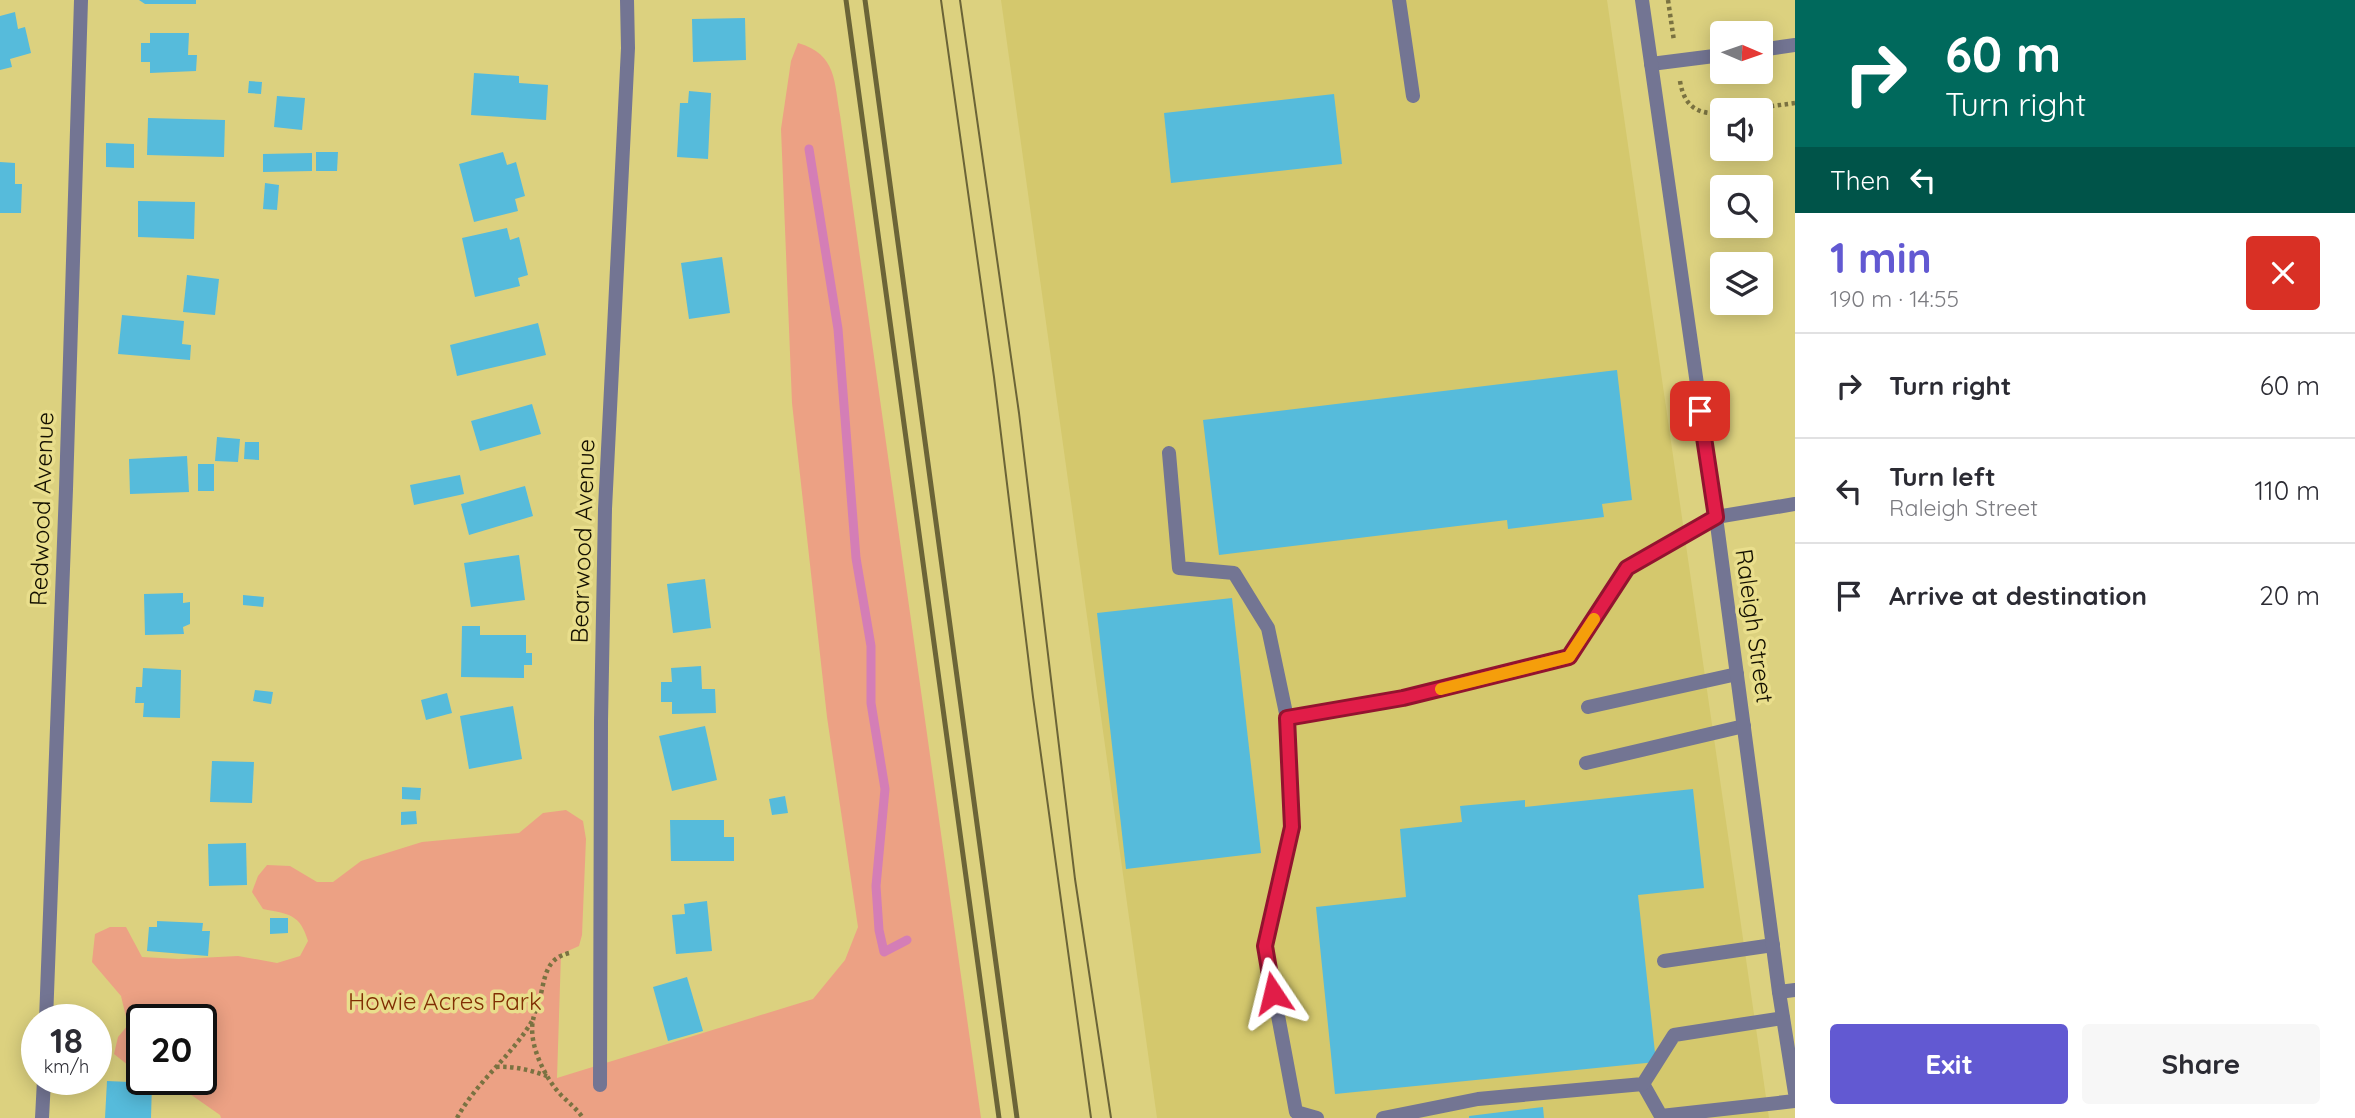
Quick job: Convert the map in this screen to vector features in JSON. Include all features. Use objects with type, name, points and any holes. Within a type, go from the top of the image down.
[{"type":"street","name":"Redwood Avenue","points":[[47,1004],[81,0]]},
{"type":"street","name":"Bearwood Avenue","points":[[600,1085],[601,721],[605,522],[628,48],[627,0]]},
{"type":"street","points":[[1399,0],[1413,96]]},
{"type":"street","name":"Raleigh Street","points":[[1642,0],[1795,1093]]},
{"type":"street","points":[[1773,48],[1795,45]]},
{"type":"street","points":[[1651,64],[1710,57]]},
{"type":"street","points":[[1169,453],[1179,568],[1234,573],[1268,628],[1287,718],[1292,827],[1265,946],[1296,1112],[1317,1118]]},
{"type":"street","points":[[1287,718],[1403,698],[1569,657],[1627,568],[1716,517],[1795,505]]},
{"type":"street","points":[[1588,707],[1737,674]]},
{"type":"street","points":[[1586,763],[1744,726]]},
{"type":"street","points":[[1664,961],[1773,945]]},
{"type":"street","points":[[1779,992],[1795,990]]},
{"type":"street","points":[[1643,1084],[1674,1035],[1783,1018]]},
{"type":"street","points":[[1643,1084],[1661,1116],[1795,1101]]},
{"type":"street","points":[[1383,1118],[1478,1099],[1643,1084]]},
{"type":"street","points":[[42,1118],[43,1095]]},
{"type":"path","points":[[1773,106],[1795,103]]},
{"type":"path","points":[[569,953],[557,956],[549,966],[533,1020],[533,1037],[536,1052],[548,1077],[583,1118]]},
{"type":"path","points":[[457,1118],[479,1084],[510,1054],[533,1020]]},
{"type":"path","points":[[496,1067],[521,1068],[548,1077]]},
{"type":"shaded area","points":[[1001,0],[1607,0],[1769,1118],[1157,1118]]},
{"type":"green space","name":"Howie Acres Park","points":[[798,43],[820,54],[831,71],[836,91],[981,1118],[221,1118],[191,1095],[217,1095],[217,1004],[126,1004],[126,1017],[121,996],[92,962],[95,934],[110,927],[126,927],[142,957],[179,959],[238,956],[277,963],[300,956],[308,941],[301,925],[287,914],[263,909],[252,892],[258,876],[267,865],[290,866],[317,882],[333,882],[361,861],[422,842],[519,833],[543,813],[566,810],[583,821],[586,839],[582,935],[579,946],[561,954],[557,1078],[813,999],[845,960],[858,927],[827,717],[792,403],[781,129],[791,61]]},
{"type":"green space","points":[[126,1027],[126,1063],[114,1054],[118,1037]]},
{"type":"building","points":[[139,0],[196,0],[196,4],[145,4]]},
{"type":"building","points":[[15,12],[18,29],[25,27],[31,53],[10,59],[12,67],[0,70],[0,16]]},
{"type":"building","points":[[745,18],[746,60],[693,62],[692,19]]},
{"type":"building","points":[[150,33],[189,33],[188,55],[197,55],[196,71],[150,73],[150,62],[141,62],[141,43],[150,43]]},
{"type":"building","points":[[474,73],[519,76],[519,83],[548,85],[546,120],[471,115]]},
{"type":"building","points":[[249,81],[262,82],[261,94],[248,93]]},
{"type":"building","points":[[689,91],[711,93],[708,159],[677,157],[680,103],[688,103]]},
{"type":"building","points":[[1334,94],[1342,164],[1171,183],[1164,113]]},
{"type":"building","points":[[277,96],[305,98],[302,130],[274,127]]},
{"type":"building","points":[[148,118],[225,120],[224,157],[147,155]]},
{"type":"building","points":[[106,143],[134,144],[134,168],[106,167]]},
{"type":"building","points":[[316,152],[338,152],[337,171],[316,171]]},
{"type":"building","points":[[503,152],[507,165],[516,162],[525,196],[515,199],[518,211],[474,222],[459,164]]},
{"type":"building","points":[[312,153],[312,171],[263,172],[263,154]]},
{"type":"building","points":[[0,162],[15,163],[15,184],[22,184],[21,213],[0,213]]},
{"type":"building","points":[[265,183],[279,185],[277,210],[263,209]]},
{"type":"building","points":[[138,201],[195,202],[194,239],[138,237]]},
{"type":"building","points":[[507,228],[510,240],[519,237],[528,275],[518,278],[520,286],[475,297],[462,238]]},
{"type":"building","points":[[722,257],[730,313],[689,319],[681,263]]},
{"type":"building","points":[[187,275],[219,279],[215,315],[183,312]]},
{"type":"building","points":[[122,315],[184,321],[182,344],[191,345],[190,360],[118,354]]},
{"type":"building","points":[[538,323],[546,355],[457,376],[450,345]]},
{"type":"building","points":[[1617,370],[1632,500],[1602,504],[1604,517],[1508,529],[1507,520],[1219,555],[1203,420]]},
{"type":"building","points":[[532,404],[541,434],[480,451],[471,421]]},
{"type":"building","points":[[217,437],[240,439],[238,462],[215,461]]},
{"type":"building","points":[[245,442],[259,442],[259,460],[244,459]]},
{"type":"building","points":[[187,456],[189,492],[130,494],[129,459]]},
{"type":"building","points":[[198,464],[214,464],[214,491],[198,491]]},
{"type":"building","points":[[460,475],[464,494],[414,505],[410,485]]},
{"type":"building","points":[[525,486],[533,516],[469,535],[461,504]]},
{"type":"building","points":[[519,555],[525,600],[471,607],[464,563]]},
{"type":"building","points":[[705,579],[711,628],[673,633],[667,584]]},
{"type":"building","points":[[183,593],[183,603],[190,602],[190,624],[183,627],[184,634],[145,635],[144,594]]},
{"type":"building","points":[[243,595],[264,597],[263,607],[243,605]]},
{"type":"building","points":[[1232,598],[1261,853],[1126,869],[1097,613]]},
{"type":"building","points":[[462,626],[480,626],[480,635],[526,635],[526,653],[532,653],[532,665],[524,665],[524,678],[461,677]]},
{"type":"building","points":[[701,666],[702,689],[715,689],[716,713],[672,714],[672,702],[661,702],[661,682],[672,682],[671,668]]},
{"type":"building","points":[[143,668],[181,670],[180,718],[143,717],[144,703],[135,703],[136,687],[142,687]]},
{"type":"building","points":[[255,690],[273,692],[271,704],[253,701]]},
{"type":"building","points":[[447,693],[452,713],[426,720],[421,700]]},
{"type":"building","points":[[513,706],[522,759],[469,769],[460,716]]},
{"type":"building","points":[[705,726],[717,780],[672,791],[659,736]]},
{"type":"building","points":[[212,761],[254,762],[252,803],[210,802]]},
{"type":"building","points":[[402,787],[421,788],[420,800],[402,799]]},
{"type":"building","points":[[1693,789],[1704,888],[1638,895],[1656,1062],[1335,1094],[1316,907],[1406,897],[1400,829],[1462,822],[1460,806],[1525,800],[1525,807]]},
{"type":"building","points":[[785,796],[788,813],[772,815],[769,799]]},
{"type":"building","points":[[416,811],[417,824],[401,825],[401,812]]},
{"type":"building","points":[[670,820],[724,820],[724,837],[734,837],[734,861],[671,861]]},
{"type":"building","points":[[246,843],[247,885],[209,886],[208,844]]},
{"type":"building","points":[[707,901],[712,951],[676,954],[672,915],[685,914],[684,904]]},
{"type":"building","points":[[270,918],[288,918],[288,933],[270,934]]},
{"type":"building","points":[[157,921],[203,923],[202,931],[210,931],[208,956],[147,951],[149,927],[157,927]]},
{"type":"building","points":[[687,977],[703,1031],[668,1041],[653,987]]},
{"type":"building","points":[[112,1081],[126,1082],[126,1095],[152,1095],[151,1118],[105,1118],[106,1095],[112,1095]]},
{"type":"building","points":[[1543,1107],[1544,1118],[1469,1118],[1469,1116]]},
{"type":"waterway","points":[[809,149],[838,329],[856,558],[871,646],[871,703],[885,789],[876,886],[879,930],[884,952],[907,940]]},
{"type":"tram line","points":[[941,0],[994,377],[1033,697],[1091,1118]]},
{"type":"tram line","points":[[960,0],[1019,413],[1075,879],[1111,1118]]},
{"type":"railway","points":[[846,0],[999,1118]]},
{"type":"railway","points":[[865,0],[1017,1118]]},
{"type":"slow traffic","points":[[1441,689],[1569,657],[1594,619]]},
{"type":"route","points":[[1273,993],[1265,946],[1292,827],[1287,718],[1403,698],[1569,657],[1627,568],[1716,517],[1700,411]]}]
